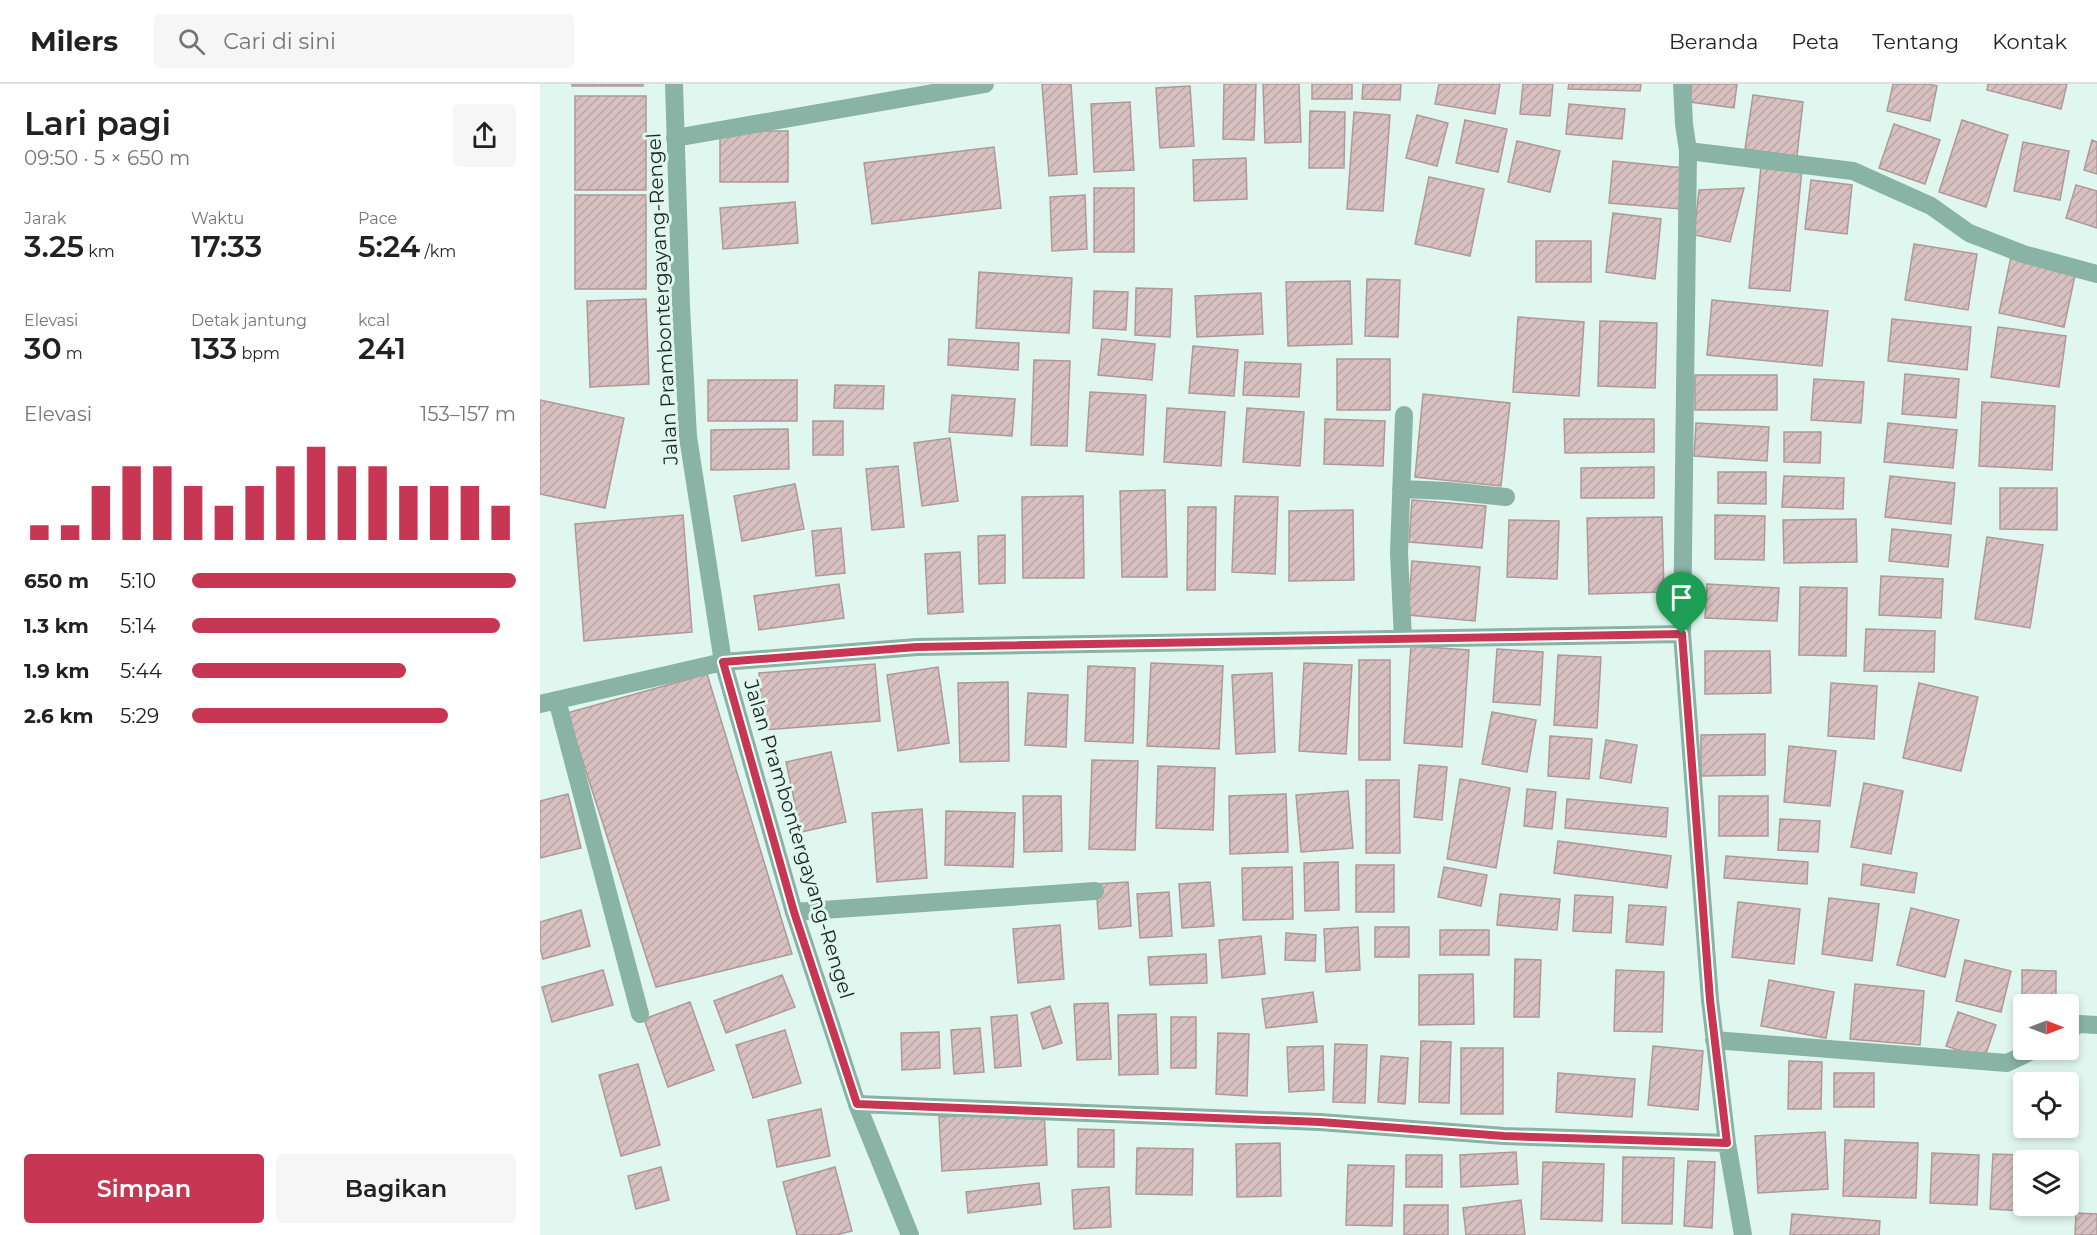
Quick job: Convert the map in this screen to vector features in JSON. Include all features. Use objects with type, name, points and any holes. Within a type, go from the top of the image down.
[{"type":"street","name":"Jalan Prambontergayang-Rengel","points":[[674,84],[681,306],[688,437],[723,662],[794,912],[857,1104],[910,1235]]},
{"type":"street","points":[[675,138],[985,84]]},
{"type":"street","points":[[1682,84],[1684,124],[1688,147],[1682,634],[1714,1040],[1727,1143],[1743,1235]]},
{"type":"street","points":[[1688,147],[1853,171],[1931,206],[1969,233],[2023,254],[2097,274]]},
{"type":"street","points":[[1403,639],[1400,553],[1404,415]]},
{"type":"street","points":[[1401,489],[1506,496]]},
{"type":"street","points":[[640,1014],[549,702],[723,662],[917,647],[1682,634]]},
{"type":"street","points":[[794,912],[1095,891]]},
{"type":"street","points":[[2079,1024],[2097,1025]]},
{"type":"street","points":[[1714,1040],[2007,1063],[2013,1060]]},
{"type":"street","points":[[857,1104],[1297,1120],[1504,1136],[1727,1143]]},
{"type":"building","points":[[572,84],[643,84],[643,86],[572,86]]},
{"type":"building","points":[[1042,84],[1071,84],[1077,174],[1049,176]]},
{"type":"building","points":[[1224,84],[1256,84],[1254,140],[1223,139]]},
{"type":"building","points":[[1263,84],[1299,84],[1301,142],[1265,143]]},
{"type":"building","points":[[1312,84],[1352,84],[1352,99],[1312,99]]},
{"type":"building","points":[[1363,84],[1401,84],[1400,100],[1362,99]]},
{"type":"building","points":[[1439,84],[1500,84],[1495,114],[1435,104]]},
{"type":"building","points":[[1523,84],[1553,84],[1550,116],[1520,114]]},
{"type":"building","points":[[1569,84],[1641,84],[1640,91],[1568,89]]},
{"type":"building","points":[[1692,84],[1737,84],[1734,108],[1690,102]]},
{"type":"building","points":[[1893,84],[1937,86],[1930,121],[1887,111]]},
{"type":"building","points":[[1988,84],[2067,84],[2061,109],[1987,90]]},
{"type":"building","points":[[1190,86],[1194,146],[1160,148],[1156,88]]},
{"type":"building","points":[[1753,95],[1803,102],[1797,156],[1745,149]]},
{"type":"building","points":[[575,96],[646,96],[646,190],[575,190]]},
{"type":"building","points":[[1130,102],[1134,170],[1094,172],[1091,104]]},
{"type":"building","points":[[1569,104],[1625,109],[1622,139],[1566,134]]},
{"type":"building","points":[[1310,111],[1345,112],[1344,168],[1309,168]]},
{"type":"building","points":[[1354,112],[1390,115],[1383,211],[1347,209]]},
{"type":"building","points":[[1417,115],[1448,123],[1437,166],[1406,158]]},
{"type":"building","points":[[1465,120],[1507,129],[1498,172],[1456,163]]},
{"type":"building","points":[[1962,120],[2008,135],[1986,207],[1939,192]]},
{"type":"building","points":[[1894,124],[1940,140],[1925,184],[1879,168]]},
{"type":"building","points":[[720,131],[788,131],[788,182],[720,182]]},
{"type":"building","points":[[2092,140],[2097,142],[2097,174],[2084,170]]},
{"type":"building","points":[[1517,141],[1560,151],[1550,192],[1508,182]]},
{"type":"building","points":[[2023,142],[2069,151],[2060,200],[2014,191]]},
{"type":"building","points":[[994,147],[1001,208],[872,224],[864,163]]},
{"type":"building","points":[[1246,158],[1247,199],[1194,201],[1193,160]]},
{"type":"building","points":[[1613,161],[1684,168],[1681,209],[1609,203]]},
{"type":"building","points":[[1761,166],[1802,169],[1790,291],[1749,288]]},
{"type":"building","points":[[1429,177],[1484,189],[1470,256],[1415,244]]},
{"type":"building","points":[[1811,180],[1852,185],[1847,234],[1805,229]]},
{"type":"building","points":[[2076,185],[2097,191],[2097,228],[2066,218]]},
{"type":"building","points":[[1094,188],[1134,188],[1134,252],[1094,252]]},
{"type":"building","points":[[1744,188],[1730,242],[1694,235],[1699,190]]},
{"type":"building","points":[[575,195],[646,195],[646,289],[575,289]]},
{"type":"building","points":[[1085,195],[1087,249],[1052,251],[1050,197]]},
{"type":"building","points":[[795,202],[798,243],[723,249],[720,208]]},
{"type":"building","points":[[1613,213],[1661,219],[1655,279],[1606,272]]},
{"type":"building","points":[[1536,241],[1591,241],[1591,282],[1536,282]]},
{"type":"building","points":[[1914,244],[1977,254],[1968,310],[1905,300]]},
{"type":"building","points":[[2012,252],[2077,266],[2064,327],[1999,313]]},
{"type":"building","points":[[979,272],[1072,278],[1069,333],[976,328]]},
{"type":"building","points":[[1367,279],[1400,280],[1398,337],[1365,336]]},
{"type":"building","points":[[1350,281],[1352,344],[1288,346],[1286,282]]},
{"type":"building","points":[[1136,288],[1172,289],[1170,337],[1135,335]]},
{"type":"building","points":[[1094,291],[1128,292],[1126,330],[1093,328]]},
{"type":"building","points":[[1261,293],[1263,334],[1197,337],[1195,296]]},
{"type":"building","points":[[646,299],[649,384],[590,387],[587,301]]},
{"type":"building","points":[[1712,300],[1828,311],[1822,366],[1707,355]]},
{"type":"building","points":[[1518,317],[1584,322],[1579,396],[1513,392]]},
{"type":"building","points":[[1892,319],[1971,327],[1967,370],[1888,361]]},
{"type":"building","points":[[1600,321],[1657,323],[1655,388],[1598,386]]},
{"type":"building","points":[[1998,327],[2066,336],[2059,387],[1991,377]]},
{"type":"building","points":[[949,339],[1019,343],[1018,370],[948,365]]},
{"type":"building","points":[[1102,339],[1155,344],[1152,380],[1098,375]]},
{"type":"building","points":[[1193,346],[1238,350],[1234,396],[1189,393]]},
{"type":"building","points":[[1337,359],[1390,359],[1390,410],[1337,410]]},
{"type":"building","points":[[1034,360],[1070,361],[1067,446],[1031,445]]},
{"type":"building","points":[[1245,362],[1301,364],[1299,397],[1243,395]]},
{"type":"building","points":[[1905,374],[1959,379],[1956,418],[1902,414]]},
{"type":"building","points":[[1695,375],[1777,375],[1777,410],[1695,410]]},
{"type":"building","points":[[1814,379],[1864,382],[1861,423],[1811,420]]},
{"type":"building","points":[[708,380],[797,380],[797,421],[708,421]]},
{"type":"building","points":[[835,385],[884,386],[883,409],[834,408]]},
{"type":"building","points":[[1090,392],[1146,395],[1143,455],[1086,451]]},
{"type":"building","points":[[1423,394],[1510,403],[1501,486],[1415,477]]},
{"type":"building","points":[[952,395],[1015,399],[1012,436],[949,432]]},
{"type":"building","points":[[540,400],[624,418],[605,508],[540,494]]},
{"type":"building","points":[[1982,402],[2055,406],[2052,470],[1979,466]]},
{"type":"building","points":[[1167,408],[1225,412],[1221,466],[1164,462]]},
{"type":"building","points":[[1247,408],[1304,412],[1300,466],[1243,462]]},
{"type":"building","points":[[1325,419],[1385,421],[1383,466],[1324,464]]},
{"type":"building","points":[[1564,419],[1654,419],[1654,452],[1565,453]]},
{"type":"building","points":[[813,421],[843,421],[843,455],[813,455]]},
{"type":"building","points":[[1696,423],[1769,427],[1767,461],[1694,456]]},
{"type":"building","points":[[1888,423],[1957,430],[1953,468],[1884,462]]},
{"type":"building","points":[[788,429],[789,469],[711,470],[711,430]]},
{"type":"building","points":[[1784,432],[1821,432],[1820,463],[1784,462]]},
{"type":"building","points":[[950,438],[958,501],[922,506],[914,443]]},
{"type":"building","points":[[898,466],[904,527],[872,530],[866,469]]},
{"type":"building","points":[[1654,467],[1654,498],[1581,498],[1581,468]]},
{"type":"building","points":[[1718,472],[1766,472],[1766,504],[1718,503]]},
{"type":"building","points":[[1784,476],[1844,478],[1843,509],[1782,507]]},
{"type":"building","points":[[1890,476],[1955,483],[1951,524],[1885,517]]},
{"type":"building","points":[[795,484],[804,529],[742,541],[734,496]]},
{"type":"building","points":[[2000,488],[2057,488],[2057,530],[2000,529]]},
{"type":"building","points":[[1165,490],[1167,577],[1122,577],[1120,491]]},
{"type":"building","points":[[1083,496],[1084,578],[1023,578],[1022,497]]},
{"type":"building","points":[[1235,496],[1278,497],[1275,574],[1232,572]]},
{"type":"building","points":[[1412,500],[1486,506],[1482,548],[1409,542]]},
{"type":"building","points":[[1188,507],[1216,507],[1215,590],[1187,590]]},
{"type":"building","points":[[1353,510],[1354,580],[1289,581],[1289,511]]},
{"type":"building","points":[[683,515],[692,632],[584,641],[575,524]]},
{"type":"building","points":[[1715,515],[1765,516],[1764,560],[1715,559]]},
{"type":"building","points":[[1662,517],[1664,592],[1589,594],[1587,518]]},
{"type":"building","points":[[1856,519],[1857,562],[1784,563],[1783,520]]},
{"type":"building","points":[[1509,520],[1559,521],[1557,579],[1507,577]]},
{"type":"building","points":[[841,528],[845,573],[816,576],[812,531]]},
{"type":"building","points":[[1892,529],[1951,535],[1948,567],[1889,561]]},
{"type":"building","points":[[1005,535],[1005,583],[979,584],[978,536]]},
{"type":"building","points":[[1987,537],[2043,545],[2030,628],[1975,619]]},
{"type":"building","points":[[960,552],[963,612],[928,614],[925,554]]},
{"type":"building","points":[[1412,561],[1480,567],[1475,621],[1408,615]]},
{"type":"building","points":[[1881,576],[1943,579],[1941,618],[1879,615]]},
{"type":"building","points":[[839,584],[844,618],[759,630],[754,596]]},
{"type":"building","points":[[1707,584],[1779,588],[1777,621],[1705,618]]},
{"type":"building","points":[[1800,587],[1847,588],[1846,656],[1799,655]]},
{"type":"building","points":[[1866,629],[1935,631],[1934,672],[1864,671]]},
{"type":"building","points":[[1411,646],[1469,650],[1462,747],[1404,743]]},
{"type":"building","points":[[1497,649],[1543,652],[1540,705],[1493,702]]},
{"type":"building","points":[[1705,651],[1770,651],[1771,693],[1705,694]]},
{"type":"building","points":[[1558,655],[1601,657],[1597,728],[1554,725]]},
{"type":"building","points":[[1359,660],[1390,660],[1390,760],[1359,760]]},
{"type":"building","points":[[1151,663],[1223,666],[1219,749],[1147,746]]},
{"type":"building","points":[[1304,663],[1352,665],[1346,754],[1299,751]]},
{"type":"building","points":[[875,664],[880,721],[764,730],[759,673]]},
{"type":"building","points":[[1088,666],[1135,668],[1133,743],[1085,741]]},
{"type":"building","points":[[938,667],[949,743],[898,751],[887,675]]},
{"type":"building","points":[[1272,673],[1275,752],[1236,754],[1232,675]]},
{"type":"building","points":[[707,674],[792,954],[656,987],[567,713]]},
{"type":"building","points":[[1008,682],[1009,761],[960,762],[958,683]]},
{"type":"building","points":[[1831,683],[1877,686],[1874,739],[1828,736]]},
{"type":"building","points":[[1919,683],[1978,697],[1961,771],[1903,758]]},
{"type":"building","points":[[1028,693],[1068,695],[1066,747],[1025,745]]},
{"type":"building","points":[[1492,712],[1536,720],[1527,772],[1482,764]]},
{"type":"building","points":[[1765,734],[1765,775],[1701,776],[1701,735]]},
{"type":"building","points":[[1550,736],[1592,739],[1589,779],[1548,776]]},
{"type":"building","points":[[1606,740],[1637,745],[1631,783],[1600,778]]},
{"type":"building","points":[[1789,746],[1836,751],[1830,806],[1784,802]]},
{"type":"building","points":[[831,752],[846,822],[801,832],[786,762]]},
{"type":"building","points":[[1092,760],[1138,761],[1135,850],[1089,849]]},
{"type":"building","points":[[1419,765],[1447,767],[1442,820],[1414,817]]},
{"type":"building","points":[[1158,766],[1215,768],[1213,830],[1156,828]]},
{"type":"building","points":[[1460,779],[1510,788],[1496,868],[1447,859]]},
{"type":"building","points":[[1366,780],[1399,780],[1400,853],[1366,853]]},
{"type":"building","points":[[1864,783],[1903,791],[1891,854],[1851,847]]},
{"type":"building","points":[[1527,789],[1556,792],[1552,829],[1524,826]]},
{"type":"building","points":[[1348,791],[1353,848],[1301,852],[1296,795]]},
{"type":"building","points":[[568,794],[581,848],[540,858],[540,801]]},
{"type":"building","points":[[1286,794],[1288,852],[1230,854],[1229,796]]},
{"type":"building","points":[[1023,796],[1061,796],[1062,851],[1024,852]]},
{"type":"building","points":[[1719,796],[1768,796],[1768,836],[1719,836]]},
{"type":"building","points":[[1567,799],[1668,808],[1666,837],[1565,828]]},
{"type":"building","points":[[922,809],[927,878],[877,882],[872,813]]},
{"type":"building","points":[[946,811],[1015,813],[1013,867],[945,865]]},
{"type":"building","points":[[1780,819],[1820,821],[1818,852],[1778,850]]},
{"type":"building","points":[[1558,841],[1671,856],[1667,888],[1554,873]]},
{"type":"building","points":[[1726,856],[1808,862],[1807,884],[1724,878]]},
{"type":"building","points":[[1338,862],[1339,910],[1305,911],[1304,863]]},
{"type":"building","points":[[1863,864],[1917,873],[1914,893],[1861,885]]},
{"type":"building","points":[[1356,865],[1394,865],[1394,912],[1356,912]]},
{"type":"building","points":[[1292,867],[1293,919],[1243,920],[1242,868]]},
{"type":"building","points":[[1444,867],[1487,875],[1481,906],[1438,897]]},
{"type":"building","points":[[1128,882],[1131,926],[1099,929],[1096,884]]},
{"type":"building","points":[[1210,882],[1214,926],[1182,928],[1179,884]]},
{"type":"building","points":[[1169,892],[1172,936],[1140,938],[1137,894]]},
{"type":"building","points":[[1500,894],[1560,899],[1557,930],[1497,925]]},
{"type":"building","points":[[1575,895],[1613,897],[1611,933],[1573,931]]},
{"type":"building","points":[[1829,898],[1879,904],[1872,961],[1822,954]]},
{"type":"building","points":[[1738,902],[1800,909],[1794,964],[1732,957]]},
{"type":"building","points":[[1629,905],[1666,907],[1663,945],[1626,942]]},
{"type":"building","points":[[1911,908],[1959,920],[1945,977],[1897,965]]},
{"type":"building","points":[[581,910],[590,946],[543,959],[540,948],[540,922]]},
{"type":"building","points":[[1060,925],[1064,979],[1018,983],[1013,929]]},
{"type":"building","points":[[1358,927],[1360,970],[1326,972],[1324,929]]},
{"type":"building","points":[[1375,927],[1409,927],[1409,957],[1375,957]]},
{"type":"building","points":[[1440,930],[1489,930],[1489,955],[1440,955]]},
{"type":"building","points":[[1286,933],[1316,935],[1315,961],[1285,960]]},
{"type":"building","points":[[1261,936],[1265,974],[1222,978],[1219,940]]},
{"type":"building","points":[[1206,954],[1207,983],[1150,985],[1148,957]]},
{"type":"building","points":[[1515,959],[1541,960],[1539,1017],[1514,1017]]},
{"type":"building","points":[[1965,960],[2011,971],[2001,1012],[1956,1001]]},
{"type":"building","points":[[603,970],[613,1005],[552,1022],[542,987]]},
{"type":"building","points":[[1616,970],[1664,972],[1662,1032],[1614,1031]]},
{"type":"building","points":[[2022,970],[2056,971],[2056,994],[2022,994]]},
{"type":"building","points":[[1473,974],[1474,1024],[1419,1025],[1419,975]]},
{"type":"building","points":[[782,975],[795,1007],[726,1033],[714,1001]]},
{"type":"building","points":[[1769,980],[1834,992],[1826,1038],[1761,1026]]},
{"type":"building","points":[[1855,984],[1924,991],[1920,1045],[1850,1039]]},
{"type":"building","points":[[1313,992],[1317,1022],[1266,1028],[1262,999]]},
{"type":"building","points":[[690,1002],[714,1070],[668,1087],[644,1019]]},
{"type":"building","points":[[1108,1003],[1111,1059],[1077,1060],[1074,1004]]},
{"type":"building","points":[[1050,1006],[1062,1043],[1043,1049],[1031,1013]]},
{"type":"building","points":[[1958,1012],[1996,1025],[1984,1059],[1946,1046]]},
{"type":"building","points":[[1156,1014],[1158,1074],[1119,1075],[1118,1015]]},
{"type":"building","points":[[1017,1015],[1021,1066],[995,1068],[991,1017]]},
{"type":"building","points":[[1171,1017],[1196,1017],[1196,1068],[1171,1068]]},
{"type":"building","points":[[980,1028],[984,1072],[954,1074],[951,1030]]},
{"type":"building","points":[[785,1030],[801,1083],[753,1098],[736,1045]]},
{"type":"building","points":[[939,1032],[940,1068],[902,1070],[901,1033]]},
{"type":"building","points":[[1218,1033],[1249,1034],[1247,1096],[1216,1094]]},
{"type":"building","points":[[1421,1041],[1451,1042],[1449,1103],[1419,1102]]},
{"type":"building","points":[[1335,1044],[1367,1045],[1365,1103],[1333,1102]]},
{"type":"building","points":[[1323,1046],[1324,1090],[1289,1092],[1287,1047]]},
{"type":"building","points":[[1653,1046],[1703,1051],[1698,1110],[1648,1105]]},
{"type":"building","points":[[1461,1048],[1503,1048],[1503,1114],[1461,1114]]},
{"type":"building","points":[[1381,1056],[1408,1058],[1405,1104],[1378,1102]]},
{"type":"building","points":[[1789,1061],[1822,1062],[1821,1109],[1788,1109]]},
{"type":"building","points":[[638,1064],[660,1145],[621,1156],[599,1075]]},
{"type":"building","points":[[1558,1073],[1635,1079],[1632,1117],[1556,1112]]},
{"type":"building","points":[[1834,1073],[1874,1073],[1874,1107],[1834,1107]]},
{"type":"building","points":[[821,1109],[830,1156],[777,1167],[768,1120]]},
{"type":"building","points":[[1044,1111],[1047,1165],[942,1171],[939,1117]]},
{"type":"building","points":[[1078,1129],[1114,1130],[1114,1167],[1078,1167]]},
{"type":"building","points":[[1825,1132],[1828,1189],[1758,1193],[1755,1136]]},
{"type":"building","points":[[1845,1140],[1918,1143],[1916,1198],[1843,1196]]},
{"type":"building","points":[[1280,1143],[1281,1196],[1237,1197],[1236,1144]]},
{"type":"building","points":[[1137,1148],[1193,1149],[1192,1195],[1136,1194]]},
{"type":"building","points":[[1516,1152],[1518,1184],[1461,1187],[1460,1155]]},
{"type":"building","points":[[1932,1153],[1979,1155],[1977,1205],[1930,1203]]},
{"type":"building","points":[[1993,1154],[2013,1155],[2013,1210],[1990,1209]]},
{"type":"building","points":[[1406,1155],[1442,1155],[1442,1187],[1406,1187]]},
{"type":"building","points":[[1623,1157],[1674,1158],[1672,1224],[1622,1223]]},
{"type":"building","points":[[1688,1161],[1715,1162],[1712,1228],[1684,1226]]},
{"type":"building","points":[[1543,1162],[1604,1164],[1602,1221],[1541,1219]]},
{"type":"building","points":[[1348,1165],[1394,1166],[1392,1226],[1346,1225]]},
{"type":"building","points":[[661,1167],[669,1200],[636,1209],[628,1176]]},
{"type":"building","points":[[835,1167],[852,1231],[836,1235],[797,1235],[783,1182]]},
{"type":"building","points":[[1039,1183],[1041,1204],[968,1213],[966,1192]]},
{"type":"building","points":[[1109,1187],[1111,1227],[1074,1229],[1072,1190]]},
{"type":"building","points":[[1521,1200],[1525,1235],[1466,1235],[1463,1208]]},
{"type":"building","points":[[1404,1205],[1448,1205],[1448,1235],[1404,1235]]},
{"type":"building","points":[[2079,1213],[2097,1214],[2097,1235],[2075,1235],[2076,1216],[2079,1216]]},
{"type":"building","points":[[1792,1214],[1880,1221],[1879,1235],[1790,1235]]},
{"type":"route","points":[[1682,634],[1710,1000],[1727,1143],[1504,1136],[1320,1122],[1156,1114],[857,1104],[794,912],[723,662],[917,647],[1682,634]]}]
